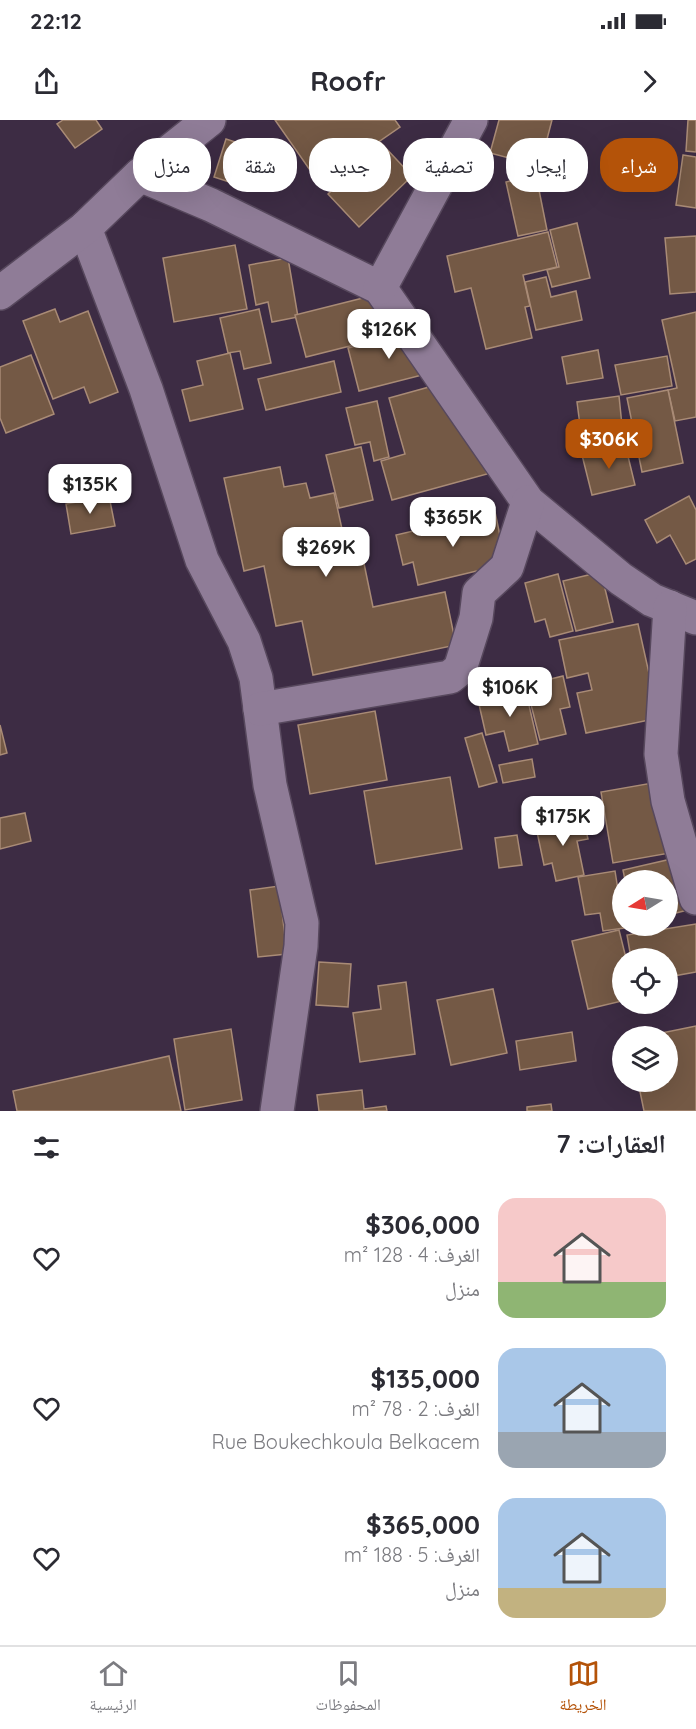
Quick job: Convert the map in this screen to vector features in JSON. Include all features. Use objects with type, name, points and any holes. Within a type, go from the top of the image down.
[{"type":"street","points":[[187,138],[209,120]]},
{"type":"street","points":[[380,288],[471,120]]},
{"type":"street","points":[[0,293],[85,228],[133,183]]},
{"type":"street","points":[[179,192],[211,205],[380,288],[528,502],[621,579],[652,600],[683,613],[662,754],[668,801],[696,898]]},
{"type":"street","points":[[85,228],[146,389],[202,560],[244,641],[256,678],[270,785],[302,923],[301,946],[278,1111]]},
{"type":"street","points":[[260,709],[450,677],[460,669],[476,618],[479,594],[507,567],[528,502]]},
{"type":"building","points":[[63,120],[96,120],[102,129],[75,148],[57,124]]},
{"type":"building","points":[[275,120],[395,120],[400,127],[384,138],[309,138],[309,169],[297,152],[297,138],[288,138]]},
{"type":"building","points":[[499,120],[552,120],[547,138],[506,138],[506,157],[494,154],[494,138]]},
{"type":"building","points":[[688,120],[696,120],[696,152],[686,151]]},
{"type":"building","points":[[223,148],[223,180],[214,177]]},
{"type":"building","points":[[391,154],[403,166],[403,185],[359,227],[328,194],[330,192],[391,192]]},
{"type":"building","points":[[683,155],[696,157],[696,208],[676,205]]},
{"type":"building","points":[[508,192],[539,192],[547,230],[518,236]]},
{"type":"building","points":[[577,223],[590,278],[552,287],[547,270],[559,267],[550,230]]},
{"type":"building","points":[[548,232],[557,267],[523,275],[530,306],[525,307],[532,338],[486,349],[471,288],[455,292],[447,256]]},
{"type":"building","points":[[696,236],[696,292],[670,294],[665,238]]},
{"type":"building","points":[[235,245],[247,309],[174,322],[163,258]]},
{"type":"building","points":[[288,258],[298,317],[272,322],[268,302],[256,305],[249,265]]},
{"type":"building","points":[[546,277],[551,297],[576,291],[582,320],[536,330],[525,282]]},
{"type":"building","points":[[387,292],[398,334],[306,357],[295,315]]},
{"type":"building","points":[[55,309],[60,322],[88,311],[118,392],[90,403],[84,387],[53,399],[23,321]]},
{"type":"building","points":[[259,309],[271,363],[244,369],[240,351],[228,353],[220,318]]},
{"type":"building","points":[[696,312],[696,417],[675,421],[668,390],[677,388],[662,320]]},
{"type":"building","points":[[419,330],[430,373],[359,391],[348,348]]},
{"type":"building","points":[[598,350],[603,378],[567,384],[562,357]]},
{"type":"building","points":[[230,353],[243,409],[190,421],[182,390],[203,385],[197,361]]},
{"type":"building","points":[[31,355],[54,414],[6,433],[0,418],[0,367]]},
{"type":"building","points":[[667,356],[672,386],[621,395],[615,365]]},
{"type":"building","points":[[334,361],[341,392],[266,410],[258,379]]},
{"type":"building","points":[[451,381],[477,435],[487,474],[392,500],[381,461],[405,454],[389,398]]},
{"type":"building","points":[[668,390],[683,463],[642,472],[627,398]]},
{"type":"building","points":[[619,396],[623,435],[582,441],[577,402]]},
{"type":"building","points":[[377,401],[389,457],[374,461],[370,442],[355,445],[346,408]]},
{"type":"building","points":[[625,444],[635,485],[592,495],[582,455]]},
{"type":"building","points":[[361,447],[373,500],[339,508],[326,455]]},
{"type":"building","points":[[280,467],[284,487],[306,483],[310,498],[334,493],[346,547],[360,544],[373,607],[445,592],[456,645],[313,675],[302,621],[276,626],[264,566],[244,571],[224,478]]},
{"type":"building","points":[[109,496],[115,526],[71,534],[66,504]]},
{"type":"building","points":[[689,496],[696,510],[696,559],[686,564],[670,535],[657,543],[645,520]]},
{"type":"building","points":[[495,512],[506,564],[418,585],[413,562],[403,565],[396,535]]},
{"type":"building","points":[[601,572],[613,622],[576,631],[563,581]]},
{"type":"building","points":[[558,574],[573,631],[550,637],[545,619],[535,622],[525,583]]},
{"type":"building","points":[[638,624],[659,718],[586,733],[577,693],[592,690],[588,673],[567,678],[559,640]]},
{"type":"building","points":[[563,676],[570,707],[560,709],[566,734],[540,740],[526,685]]},
{"type":"building","points":[[525,688],[538,744],[509,751],[504,731],[486,735],[478,700]]},
{"type":"building","points":[[375,711],[387,780],[310,794],[298,725]]},
{"type":"building","points":[[0,725],[7,753],[0,755]]},
{"type":"building","points":[[482,733],[497,782],[479,787],[465,738]]},
{"type":"building","points":[[532,759],[535,777],[503,783],[499,765]]},
{"type":"building","points":[[450,777],[462,849],[376,864],[364,791]]},
{"type":"building","points":[[658,782],[670,853],[613,863],[601,792]]},
{"type":"building","points":[[25,813],[31,841],[0,849],[0,818]]},
{"type":"building","points":[[583,817],[588,839],[577,841],[584,875],[556,881],[552,863],[544,865],[536,827]]},
{"type":"building","points":[[517,835],[522,865],[499,868],[495,838]]},
{"type":"building","points":[[680,857],[692,909],[678,912],[678,870],[623,870]]},
{"type":"building","points":[[612,871],[612,930],[603,931],[600,913],[585,915],[578,877]]},
{"type":"building","points":[[279,886],[287,954],[258,957],[250,890]]},
{"type":"building","points":[[696,924],[696,972],[678,975],[678,948],[629,948],[627,936],[678,936],[678,927]]},
{"type":"building","points":[[612,932],[612,936],[620,936],[624,948],[612,948],[612,1003],[588,1009],[572,941]]},
{"type":"building","points":[[319,962],[351,964],[348,1007],[316,1005]]},
{"type":"building","points":[[406,982],[415,1054],[360,1062],[353,1013],[381,1009],[378,986]]},
{"type":"building","points":[[493,989],[507,1053],[451,1065],[437,1000]]},
{"type":"building","points":[[696,1026],[696,1111],[644,1111],[640,1092],[678,1092],[678,1030]]},
{"type":"building","points":[[231,1029],[242,1100],[185,1110],[174,1039]]},
{"type":"building","points":[[572,1032],[576,1061],[520,1070],[516,1041]]},
{"type":"building","points":[[169,1056],[181,1111],[17,1111],[13,1091]]},
{"type":"building","points":[[362,1090],[364,1109],[386,1106],[387,1111],[319,1111],[317,1095]]},
{"type":"building","points":[[551,1104],[552,1111],[527,1111],[527,1107]]}]
